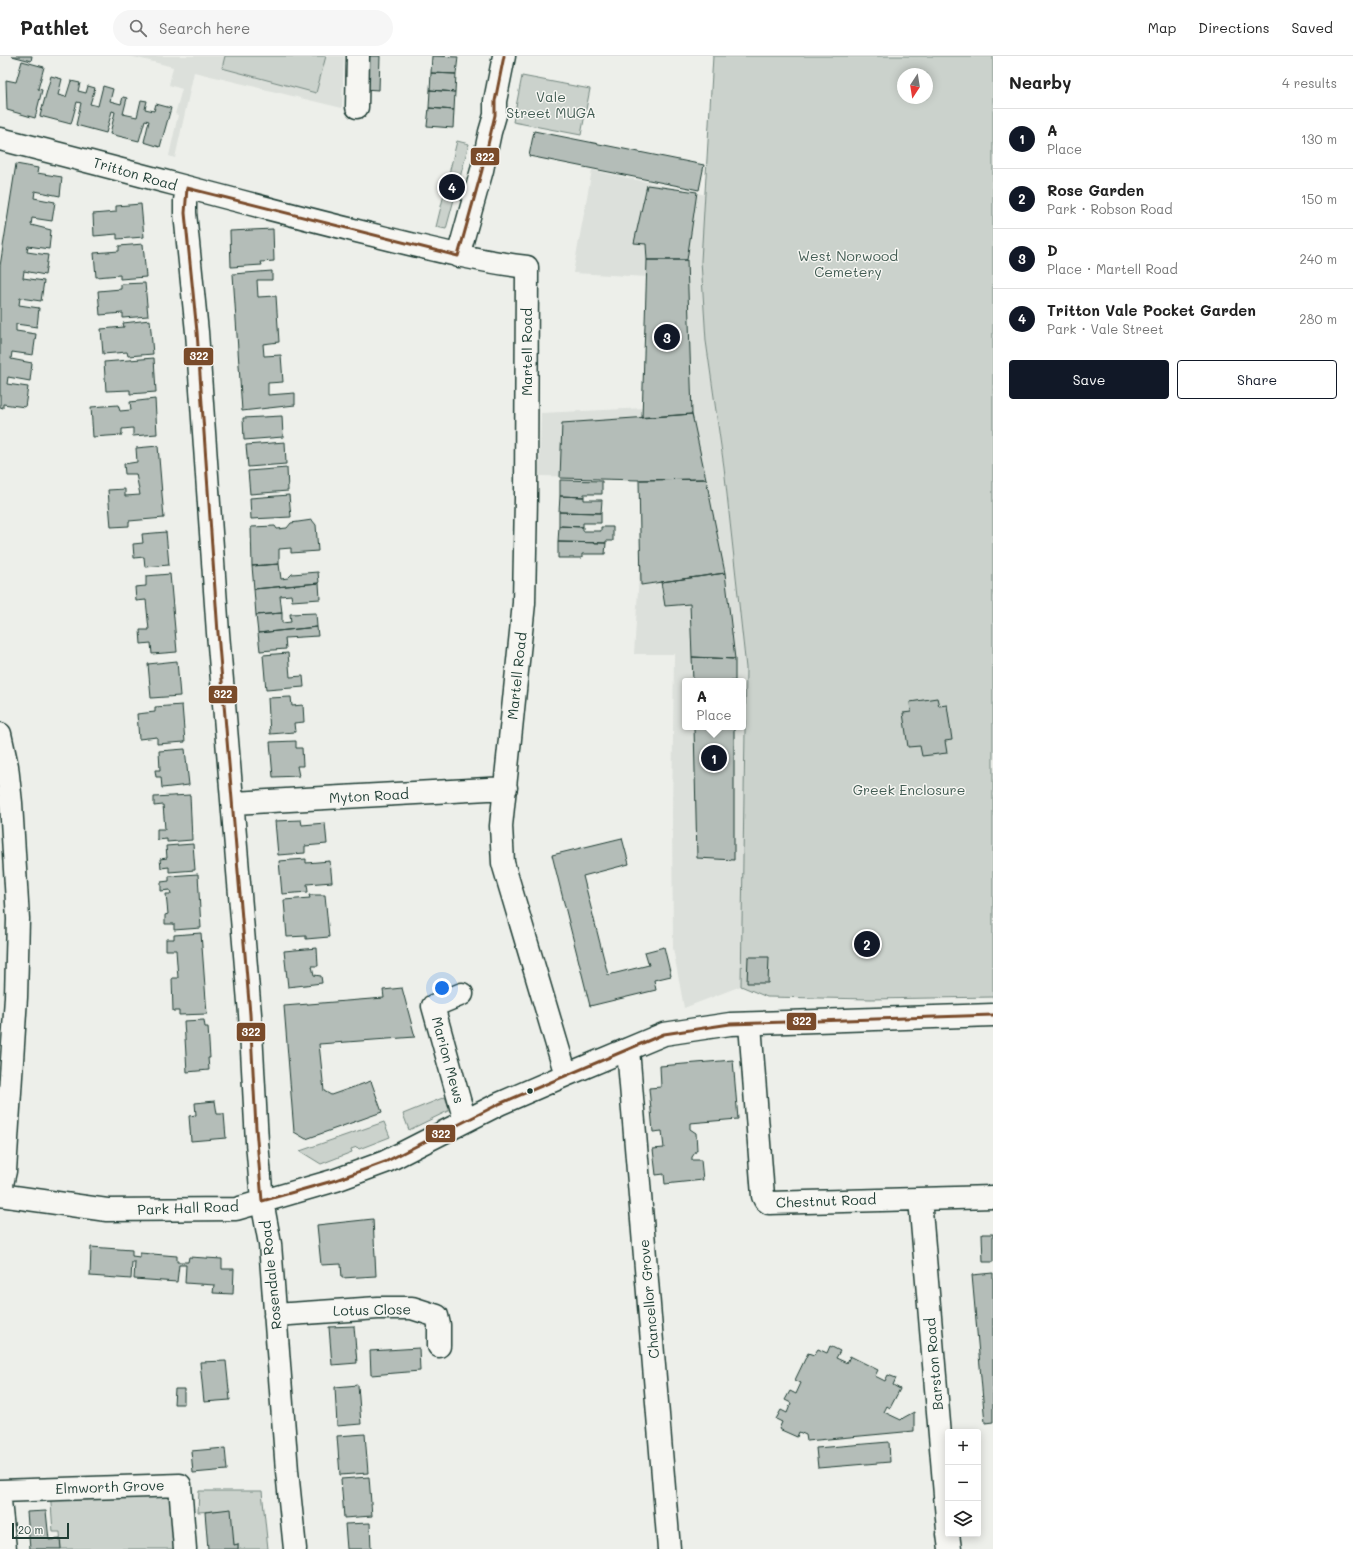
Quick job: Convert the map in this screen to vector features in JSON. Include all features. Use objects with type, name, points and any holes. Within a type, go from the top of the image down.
[{"type":"street","points":[[357,107],[358,56]]},
{"type":"street","points":[[458,256],[482,170],[490,132],[496,115],[496,102],[504,56]]},
{"type":"street","name":"Tritton Road","points":[[0,139],[458,256],[527,267]]},
{"type":"street","name":"Rosendale Road","points":[[187,188],[185,207],[197,332],[218,633],[250,1014],[256,1128],[262,1201],[270,1244],[294,1549]]},
{"type":"street","name":"Martell Road","points":[[527,267],[524,603],[501,826],[503,863],[566,1074]]},
{"type":"street","points":[[0,734],[7,766],[11,803],[18,919],[16,997],[5,1171],[0,1194]]},
{"type":"street","name":"Myton Road","points":[[233,803],[506,788]]},
{"type":"street","name":"Marion Mews","points":[[462,994],[433,1006],[465,1121]]},
{"type":"street","name":"Park Hall Road","points":[[0,1194],[107,1210],[236,1209],[336,1180],[385,1162],[465,1121],[566,1074],[664,1034],[730,1024],[993,1015]]},
{"type":"street","name":"Chestnut Road","points":[[750,1024],[763,1196],[769,1203],[993,1197]]},
{"type":"street","name":"Chancellor Grove","points":[[628,1049],[669,1549]]},
{"type":"street","name":"Barston Road","points":[[920,1199],[946,1501]]},
{"type":"street","name":"Lotus Close","points":[[275,1315],[378,1308],[412,1308],[437,1316],[439,1325],[439,1346]]},
{"type":"street","name":"Elmworth Grove","points":[[0,1491],[180,1485],[185,1549]]},
{"type":"street","points":[[0,1501],[5,1549]]},
{"type":"street","points":[[948,1537],[950,1549]]},
{"type":"shaded area","points":[[130,56],[344,56],[342,108],[194,72],[175,158],[169,156],[178,115],[175,114],[182,89],[169,85],[173,67]]},
{"type":"shaded area","points":[[592,170],[706,195],[701,262],[706,341],[724,467],[746,678],[682,678],[682,730],[745,730],[741,986],[684,1008],[673,948],[672,815],[674,654],[634,654],[645,478],[539,476],[541,413],[646,408],[648,277],[573,273]]},
{"type":"green space","points":[[225,56],[326,56],[316,93],[222,68]]},
{"type":"green space","name":"West Norwood Cemetery","points":[[713,56],[993,56],[993,997],[871,999],[767,997],[741,986],[746,668],[724,467],[706,341],[701,261]]},
{"type":"green space","name":"Vale Street MUGA","points":[[522,76],[590,89],[581,135],[513,122]]},
{"type":"green space","points":[[457,141],[469,144],[446,229],[436,227]]},
{"type":"green space","points":[[445,1097],[450,1110],[409,1130],[403,1114]]},
{"type":"green space","points":[[384,1122],[390,1137],[359,1149],[357,1147],[351,1149],[352,1152],[321,1164],[300,1151]]},
{"type":"green space","points":[[180,1485],[185,1549],[61,1549],[60,1532],[53,1532],[50,1489]]},
{"type":"green space","points":[[199,1491],[262,1491],[268,1549],[238,1549],[238,1544],[234,1545],[230,1510],[198,1512]]},
{"type":"building","points":[[12,56],[32,56],[31,61]]},
{"type":"building","points":[[364,56],[380,56],[379,90],[363,89]]},
{"type":"building","points":[[432,56],[458,57],[456,74],[431,73]]},
{"type":"building","points":[[22,61],[44,67],[38,89],[42,90],[35,118],[7,110],[6,80],[16,82]]},
{"type":"building","points":[[431,73],[456,74],[455,92],[430,90]]},
{"type":"building","points":[[51,76],[62,79],[58,95],[66,97],[71,81],[80,83],[78,91],[86,93],[88,86],[95,88],[90,104],[98,106],[103,86],[113,89],[110,101],[121,104],[123,97],[127,98],[123,114],[137,117],[141,100],[147,101],[145,109],[154,111],[156,104],[171,108],[160,147],[144,142],[149,121],[145,120],[139,141],[110,134],[115,112],[112,111],[106,133],[76,125],[81,103],[77,102],[71,124],[40,116]]},
{"type":"building","points":[[430,90],[455,92],[454,110],[429,108]]},
{"type":"building","points":[[429,108],[454,110],[453,128],[427,126]]},
{"type":"building","points":[[534,131],[704,165],[699,190],[529,156]]},
{"type":"building","points":[[16,164],[38,168],[37,173],[62,177],[60,196],[35,191],[34,198],[55,202],[52,221],[32,218],[31,225],[51,230],[49,249],[28,246],[27,252],[48,255],[45,275],[24,271],[23,278],[44,281],[41,301],[20,298],[19,305],[39,308],[37,327],[16,324],[16,331],[36,334],[33,355],[12,352],[11,359],[32,363],[30,381],[8,377],[7,384],[28,387],[25,407],[3,404],[3,408],[0,407],[0,266]]},
{"type":"building","points":[[647,185],[697,192],[687,260],[647,260],[646,244],[634,243]]},
{"type":"building","points":[[141,204],[144,237],[117,239],[117,234],[94,236],[93,214],[116,212],[116,206]]},
{"type":"building","points":[[273,229],[274,261],[261,262],[262,265],[231,267],[230,231]]},
{"type":"building","points":[[143,244],[146,277],[120,279],[120,275],[96,277],[94,253],[119,251],[119,246]]},
{"type":"building","points":[[647,260],[687,260],[692,414],[642,418]]},
{"type":"building","points":[[272,271],[272,280],[257,280],[258,297],[276,296],[279,342],[263,344],[264,356],[281,355],[283,382],[268,383],[268,395],[295,393],[295,405],[242,411],[233,274]]},
{"type":"building","points":[[145,283],[148,316],[123,318],[123,313],[100,315],[98,291],[121,289],[121,284]]},
{"type":"building","points":[[150,320],[153,354],[128,356],[127,352],[103,354],[101,329],[124,327],[123,323]]},
{"type":"building","points":[[154,358],[156,392],[130,394],[130,390],[106,391],[104,362]]},
{"type":"building","points":[[155,399],[157,434],[133,436],[133,428],[122,429],[122,435],[93,437],[91,407],[118,405],[120,411],[131,410],[130,402]]},
{"type":"building","points":[[692,414],[706,479],[639,480],[560,478],[562,423]]},
{"type":"building","points":[[282,416],[283,437],[244,440],[243,418]]},
{"type":"building","points":[[285,442],[286,464],[248,467],[246,445]]},
{"type":"building","points":[[158,446],[164,518],[129,521],[129,526],[111,527],[108,490],[125,489],[125,496],[140,495],[136,474],[125,474],[124,464],[137,462],[136,448]]},
{"type":"building","points":[[287,468],[288,491],[250,494],[248,471]]},
{"type":"building","points":[[706,479],[725,573],[641,585],[639,480]]},
{"type":"building","points":[[560,480],[602,481],[602,494],[584,494],[584,497],[560,496]]},
{"type":"building","points":[[289,495],[291,517],[251,519],[250,498]]},
{"type":"building","points":[[560,496],[584,497],[584,500],[602,500],[601,513],[559,512]]},
{"type":"building","points":[[559,512],[601,513],[601,523],[583,523],[583,527],[559,526]]},
{"type":"building","points":[[312,520],[316,525],[318,551],[291,553],[291,548],[279,549],[279,564],[252,566],[251,527],[275,526],[277,529],[287,528],[291,523]]},
{"type":"building","points":[[559,526],[583,527],[583,531],[601,531],[601,527],[613,527],[613,541],[606,541],[606,543],[558,542]]},
{"type":"building","points":[[166,532],[169,565],[145,567],[144,557],[134,558],[133,544],[143,543],[142,534]]},
{"type":"building","points":[[558,542],[606,543],[605,554],[582,554],[582,558],[558,558]]},
{"type":"building","points":[[279,564],[281,579],[288,578],[292,574],[318,572],[319,583],[254,589],[252,566]]},
{"type":"building","points":[[725,573],[735,659],[692,657],[690,604],[665,606],[661,582]]},
{"type":"building","points":[[170,574],[177,652],[152,654],[151,643],[141,644],[140,630],[149,630],[146,600],[136,601],[135,587],[146,586],[146,576]]},
{"type":"building","points":[[319,583],[320,599],[292,601],[291,595],[280,596],[282,613],[256,615],[254,589]]},
{"type":"building","points":[[282,613],[282,623],[291,622],[290,614],[316,613],[317,627],[258,633],[256,615]]},
{"type":"building","points":[[317,627],[318,636],[285,638],[286,649],[260,651],[258,633]]},
{"type":"building","points":[[288,653],[290,677],[303,676],[304,687],[266,690],[263,655]]},
{"type":"building","points":[[692,657],[735,659],[735,678],[693,678]]},
{"type":"building","points":[[177,661],[180,696],[151,698],[148,664]]},
{"type":"building","points":[[291,697],[292,706],[303,705],[304,722],[294,723],[295,732],[270,734],[268,698]]},
{"type":"building","points":[[937,698],[939,706],[947,705],[952,740],[945,741],[947,753],[922,756],[920,746],[908,747],[903,713],[911,712],[910,702]]},
{"type":"building","points":[[182,705],[185,742],[157,744],[157,737],[139,739],[137,714],[155,712],[155,707]]},
{"type":"building","points":[[694,730],[734,730],[734,860],[697,858]]},
{"type":"building","points":[[296,741],[296,748],[302,748],[303,766],[297,766],[299,776],[273,777],[270,742]]},
{"type":"building","points":[[185,749],[189,785],[162,788],[161,777],[156,777],[155,770],[160,770],[159,751]]},
{"type":"building","points":[[190,795],[192,840],[167,842],[167,839],[157,840],[157,829],[165,829],[163,805],[154,806],[154,797]]},
{"type":"building","points":[[301,820],[302,825],[325,823],[327,844],[305,846],[305,853],[278,855],[275,821]]},
{"type":"building","points":[[622,838],[629,864],[583,876],[608,975],[649,965],[645,952],[664,947],[671,976],[654,980],[656,990],[590,1006],[552,855]]},
{"type":"building","points":[[193,844],[195,870],[169,872],[169,867],[161,868],[160,859],[167,858],[166,846]]},
{"type":"building","points":[[306,859],[306,863],[330,861],[332,882],[307,884],[308,892],[282,894],[279,861]]},
{"type":"building","points":[[198,874],[201,928],[174,930],[174,924],[165,924],[165,915],[168,914],[166,894],[171,894],[170,890],[161,891],[161,882],[169,881],[169,876]]},
{"type":"building","points":[[309,895],[325,895],[329,937],[306,939],[306,936],[287,937],[284,900],[310,898]]},
{"type":"building","points":[[201,933],[207,1014],[179,1015],[179,1011],[173,1011],[172,978],[178,978],[176,950],[166,950],[166,939],[174,939],[174,935]]},
{"type":"building","points":[[317,948],[318,966],[312,966],[314,975],[321,976],[322,983],[288,987],[284,951]]},
{"type":"building","points":[[748,957],[769,957],[768,983],[747,983]]},
{"type":"building","points":[[402,988],[415,1037],[319,1044],[324,1091],[331,1095],[371,1081],[382,1112],[306,1139],[294,1132],[284,1006],[384,998],[383,990]]},
{"type":"building","points":[[204,1020],[205,1027],[208,1027],[210,1058],[208,1058],[209,1070],[187,1072],[184,1021]]},
{"type":"building","points":[[733,1060],[738,1119],[690,1123],[690,1129],[696,1133],[697,1150],[692,1157],[692,1160],[701,1160],[703,1180],[665,1184],[664,1174],[656,1175],[653,1149],[664,1148],[662,1131],[653,1132],[649,1088],[661,1087],[660,1066]]},
{"type":"building","points":[[215,1101],[217,1114],[224,1114],[226,1138],[191,1141],[189,1116],[196,1115],[195,1103]]},
{"type":"building","points":[[373,1219],[376,1276],[342,1278],[341,1264],[321,1265],[317,1225]]},
{"type":"building","points":[[982,1234],[993,1234],[993,1262],[983,1262]]},
{"type":"building","points":[[91,1247],[132,1250],[132,1256],[140,1257],[140,1253],[177,1256],[177,1262],[188,1262],[189,1257],[222,1259],[222,1269],[234,1269],[233,1294],[213,1293],[214,1285],[185,1283],[186,1265],[179,1265],[177,1282],[134,1279],[135,1262],[132,1262],[131,1279],[90,1276]]},
{"type":"building","points":[[993,1273],[993,1422],[985,1423],[972,1275]]},
{"type":"building","points":[[354,1326],[357,1363],[332,1365],[329,1327]]},
{"type":"building","points":[[830,1346],[840,1351],[836,1358],[847,1363],[850,1356],[878,1370],[875,1376],[885,1381],[888,1375],[896,1378],[893,1385],[900,1389],[890,1408],[887,1406],[884,1412],[901,1420],[914,1412],[914,1431],[807,1441],[806,1435],[799,1432],[797,1437],[779,1429],[782,1422],[776,1419],[781,1410],[787,1413],[791,1403],[785,1400],[790,1391],[796,1394],[801,1383],[795,1380],[808,1353],[814,1355],[818,1349],[827,1353]]},
{"type":"building","points":[[419,1348],[420,1371],[371,1375],[370,1351]]},
{"type":"building","points":[[226,1361],[230,1400],[204,1402],[200,1362]]},
{"type":"building","points":[[358,1385],[361,1424],[337,1426],[335,1387]]},
{"type":"building","points":[[175,1389],[184,1389],[184,1404],[174,1404]]},
{"type":"building","points":[[365,1434],[368,1473],[340,1475],[337,1436]]},
{"type":"building","points":[[889,1442],[890,1462],[818,1468],[816,1448]]},
{"type":"building","points":[[225,1448],[227,1470],[193,1473],[191,1451]]},
{"type":"building","points":[[369,1477],[372,1516],[344,1518],[341,1479]]},
{"type":"building","points":[[231,1509],[234,1545],[238,1544],[238,1549],[208,1549],[205,1512]]},
{"type":"building","points":[[46,1511],[49,1540],[60,1539],[61,1549],[30,1549],[27,1512]]},
{"type":"building","points":[[370,1523],[371,1549],[347,1549],[345,1524]]},
{"type":"transit line","name":"322","points":[[458,256],[482,170],[495,115],[495,101],[504,56]]},
{"type":"transit line","name":"322","points":[[187,188],[185,213],[197,332],[218,633],[250,1014],[256,1128],[262,1201]]},
{"type":"transit line","name":"322","points":[[187,188],[458,256]]},
{"type":"transit line","name":"322","points":[[262,1201],[336,1180],[385,1162],[499,1104],[664,1034],[730,1024],[993,1015]]},
{"type":"place","name":"Tritton Vale Pocket Garden","points":[[452,187]]},
{"type":"place","name":"D","points":[[667,337]]},
{"type":"place","name":"A","points":[[714,758]]},
{"type":"place","name":"Rose Garden","points":[[867,944]]},
{"type":"park label","name":"Greek Enclosure","points":[[909,790]]}]
